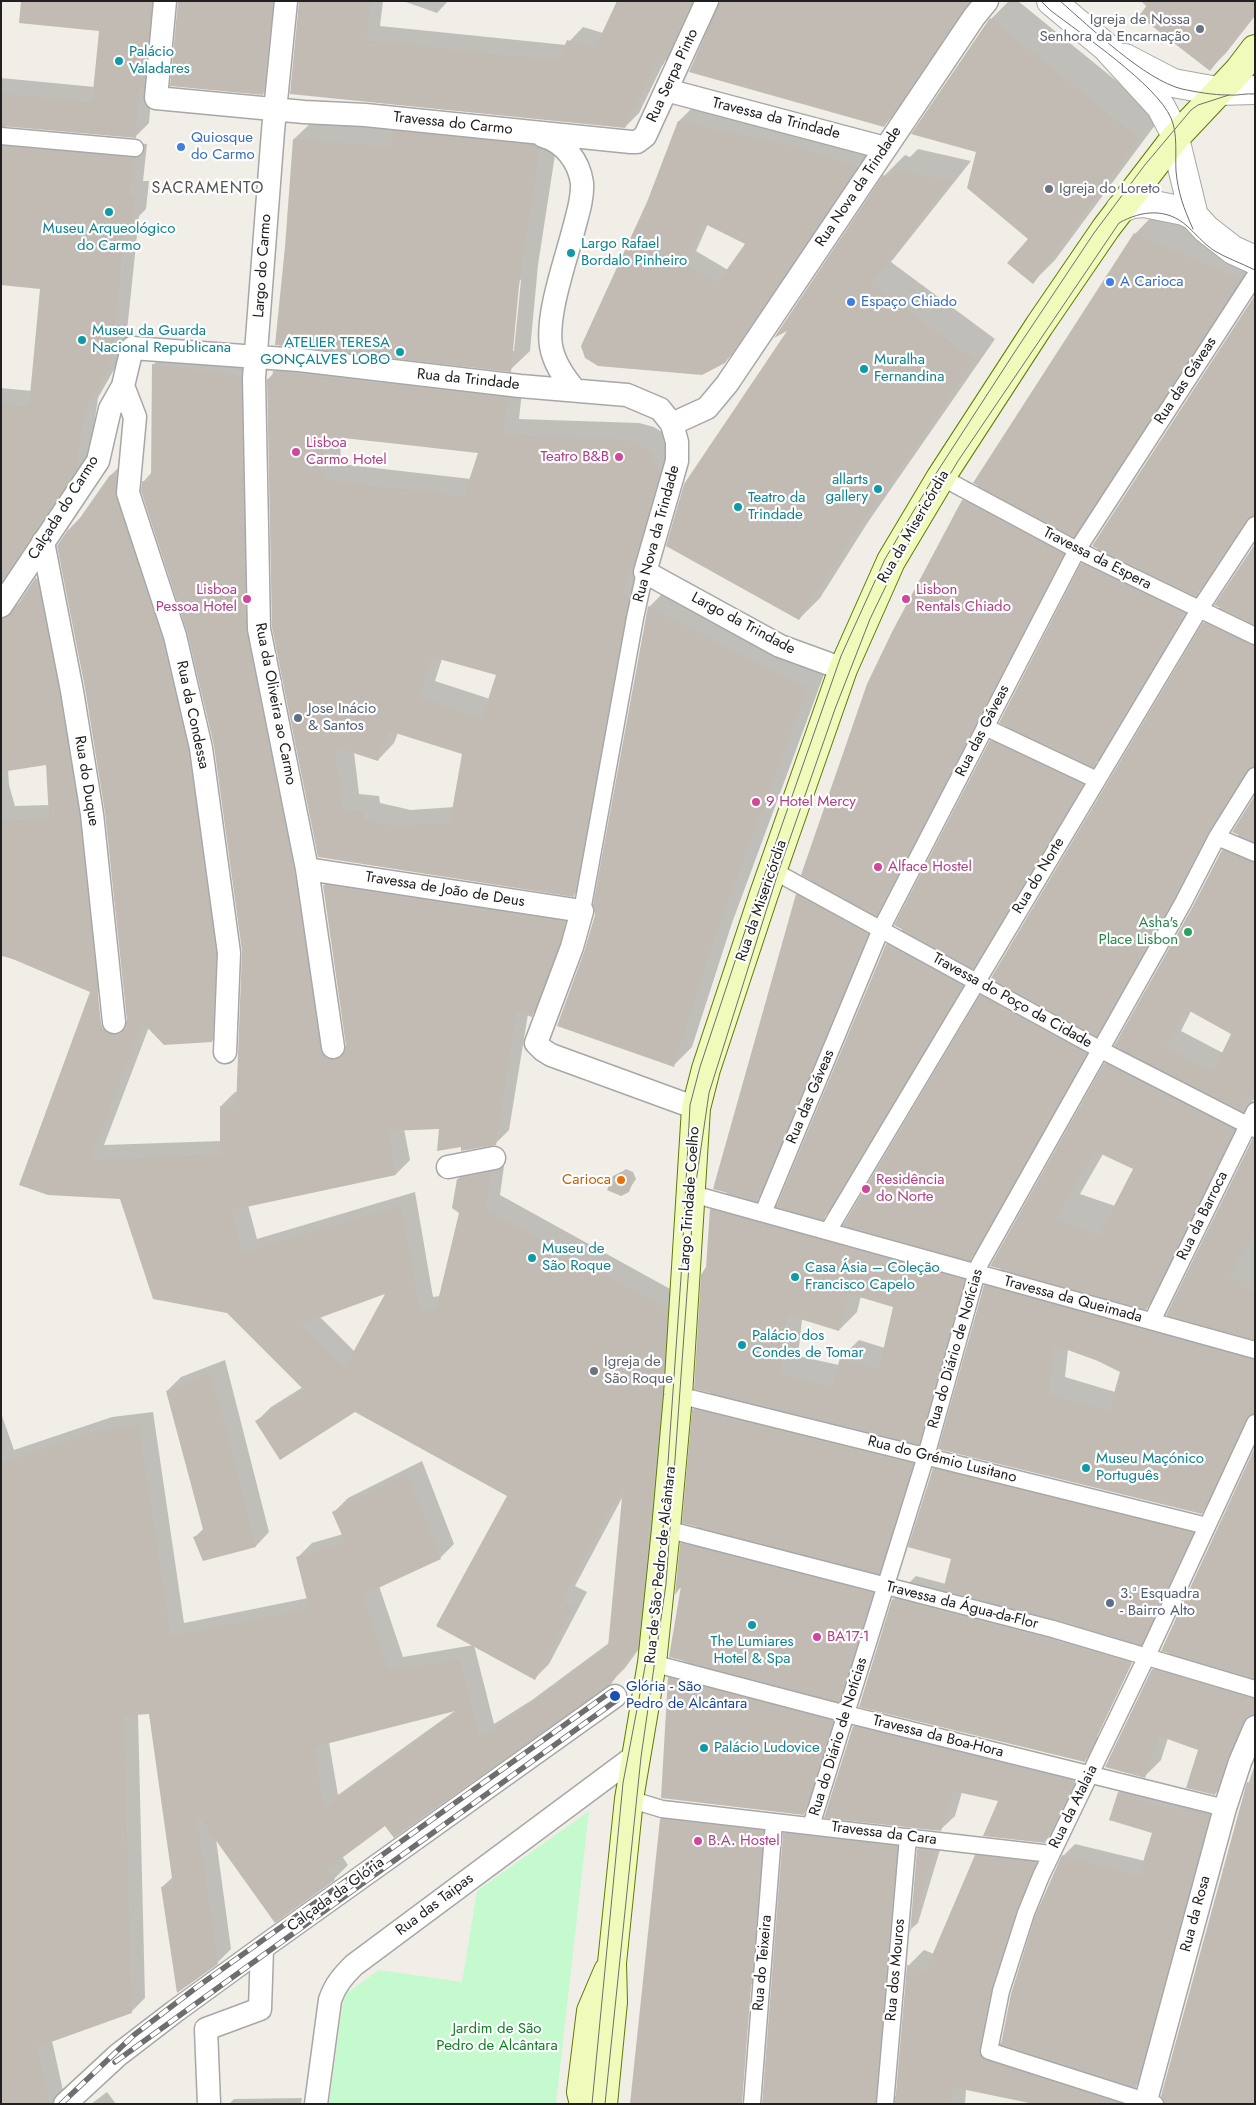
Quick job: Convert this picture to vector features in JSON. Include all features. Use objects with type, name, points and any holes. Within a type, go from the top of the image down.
[{"type":"main road","name":"Rua da Misericórdia","points":[[696,1108],[706,1069],[772,870],[843,669],[891,561],[941,477],[1045,318],[1120,209],[1175,138],[1218,91],[1249,70]]},
{"type":"main road","name":"Largo Trindade Coelho","points":[[682,1314],[696,1108]]},
{"type":"main road","name":"Rua de São Pedro de Alcântara","points":[[603,2104],[613,2002],[612,1963],[628,1800],[652,1663],[666,1530],[678,1395],[682,1314]]},
{"type":"main road","name":"Rua de São Pedro de Alcântara","points":[[584,2104],[581,2092],[591,2011],[612,1963]]},
{"type":"street","points":[[165,1],[156,98],[275,110]]},
{"type":"street","name":"Largo do Carmo","points":[[255,358],[275,110],[286,1]]},
{"type":"street","name":"Rua Serpa Pinto","points":[[631,142],[637,142],[645,136],[708,1]]},
{"type":"street","name":"Rua Nova da Trindade","points":[[536,1043],[543,1019],[572,947],[582,911],[635,618],[645,572],[677,462],[677,442],[672,424],[707,408],[728,384],[885,148],[986,1]]},
{"type":"street","points":[[1051,1],[1106,47],[1161,107],[1170,122],[1175,138],[1194,216]]},
{"type":"street","points":[[1106,47],[1173,83],[1218,91]]},
{"type":"street","name":"Travessa da Trindade","points":[[666,90],[885,148]]},
{"type":"street","name":"Travessa do Carmo","points":[[275,110],[365,115],[631,142]]},
{"type":"street","points":[[533,133],[553,139],[565,148],[577,164],[582,183],[580,205],[552,314],[550,334],[551,347],[556,364],[574,389]]},
{"type":"street","points":[[1,136],[135,148]]},
{"type":"street","points":[[1120,209],[1132,204],[1144,203],[1184,211],[1194,216],[1206,229],[1234,250],[1255,260]]},
{"type":"street","name":"Rua das Gáveas","points":[[763,1213],[881,929],[984,727],[1077,550],[1255,276]]},
{"type":"street","name":"Calçada do Carmo","points":[[1,606],[98,460],[110,409],[123,386],[132,348],[255,358]]},
{"type":"street","name":"Rua da Trindade","points":[[255,358],[298,360],[520,386],[574,389],[626,395],[660,409],[672,424]]},
{"type":"street","name":"Rua da Oliveira ao Carmo","points":[[255,358],[259,630],[308,869],[333,1047]]},
{"type":"street","name":"Rua da Condessa","points":[[123,386],[135,417],[128,493],[175,636],[201,748],[229,953],[225,1052]]},
{"type":"street","name":"Travessa da Espera","points":[[941,477],[1077,550],[1255,636]]},
{"type":"street","name":"Rua do Norte","points":[[828,1231],[1199,610],[1255,525]]},
{"type":"street","name":"Rua do Duque","points":[[43,542],[72,691],[92,814],[114,1022]]},
{"type":"street","name":"Largo da Trindade","points":[[645,572],[780,646],[843,669]]},
{"type":"street","points":[[984,727],[1097,780]]},
{"type":"street","name":"Rua do Diário de Notícias","points":[[811,1826],[926,1456],[979,1266],[1183,903],[1217,837],[1255,776]]},
{"type":"street","points":[[1217,837],[1255,853]]},
{"type":"street","name":"Travessa de João de Deus","points":[[308,869],[582,911]]},
{"type":"street","name":"Travessa do Poço da Cidade","points":[[772,870],[1101,1050],[1252,1121]]},
{"type":"street","name":"Largo Trindade Coelho","points":[[536,1043],[543,1050],[551,1054],[696,1108]]},
{"type":"street","name":"Rua da Barroca","points":[[1152,1321],[1252,1121]]},
{"type":"street","points":[[448,1167],[494,1158]]},
{"type":"street","name":"Travessa da Queimada","points":[[690,1193],[1255,1350]]},
{"type":"street","name":"Rua do Grémio Lusitano","points":[[678,1395],[1207,1526]]},
{"type":"street","name":"Rua da Atalaia","points":[[1149,2103],[989,2051],[1001,1991],[1020,1930],[1051,1854],[1147,1656],[1255,1423]]},
{"type":"street","name":"Travessa da Água-da-Flor","points":[[666,1530],[1053,1629],[1255,1689]]},
{"type":"street","name":"Travessa da Boa-Hora","points":[[652,1663],[846,1714],[1225,1808]]},
{"type":"street","name":"Calçada da Glória","points":[[66,2104],[118,2055],[262,1948],[615,1696]]},
{"type":"street","name":"Rua da Rosa","points":[[1149,2103],[1225,1808],[1240,1762],[1255,1727]]},
{"type":"street","name":"Rua das Taipas","points":[[316,2104],[330,2000],[334,1989],[343,1976],[354,1965],[635,1756]]},
{"type":"street","name":"Travessa da Cara","points":[[628,1800],[656,1808],[1051,1854]]},
{"type":"street","name":"Rua do Teixeira","points":[[752,2104],[774,1822]]},
{"type":"street","name":"Rua dos Mouros","points":[[884,2104],[908,1837]]},
{"type":"street","points":[[210,2104],[206,2029],[260,2009],[262,1948]]},
{"type":"green space","name":"Jardim de São Pedro de Alcântara","points":[[589,1811],[556,2104],[329,2104],[344,1995],[379,1970],[462,1982],[477,1891]]},
{"type":"building","name":"Palácio Valadares","points":[[21,1],[152,1],[144,87],[140,87],[136,138],[1,126],[1,93],[92,102],[99,31],[19,23]]},
{"type":"building","points":[[178,1],[273,1],[263,95],[170,86]]},
{"type":"building","points":[[299,1],[371,1],[367,40],[559,60],[567,40],[595,48],[617,1],[692,1],[663,65],[657,64],[625,128],[290,94]]},
{"type":"building","points":[[720,1],[970,1],[884,127],[689,72]]},
{"type":"building","name":"Igreja de Nossa Senhora da Encarnação","points":[[1150,1],[1255,1],[1255,13],[1210,71],[1139,16]]},
{"type":"building","points":[[990,18],[1140,139],[1033,284],[1007,263],[1028,239],[967,188],[976,152],[911,134]]},
{"type":"building","points":[[678,121],[807,149],[858,167],[725,363],[702,375],[598,366],[585,358],[581,346],[647,202]],"holes":[[[703,223],[745,244],[718,282],[685,264]]]},
{"type":"building","points":[[393,131],[534,145],[540,149],[519,286],[511,372],[275,345],[293,139],[390,146]]},
{"type":"building","points":[[1,146],[134,158],[130,195],[135,195],[132,225],[126,225],[111,366],[84,413],[77,469],[1,582],[1,403],[29,406],[40,289],[1,285]]},
{"type":"building","points":[[896,169],[952,181],[871,284],[976,360],[847,545],[799,620],[666,546],[684,484],[787,331],[774,338],[883,175],[891,178]]},
{"type":"building","points":[[1134,233],[1241,279],[1074,537],[973,483]]},
{"type":"building","points":[[1255,295],[1255,515],[1247,520],[1196,596],[1092,546]]},
{"type":"building","points":[[152,364],[241,375],[246,631],[294,871],[322,1055],[328,1059],[335,1060],[345,1052],[346,1046],[323,885],[565,922],[560,943],[532,1017],[517,1012],[496,1145],[461,1151],[461,1147],[437,1151],[439,1129],[389,1131],[396,1175],[232,1210],[243,1252],[401,1205],[420,1310],[436,1309],[459,1213],[452,1208],[457,1179],[492,1172],[486,1209],[668,1309],[662,1394],[638,1646],[611,1684],[394,1838],[385,1826],[327,1869],[335,1880],[275,1923],[197,1814],[218,1964],[177,1993],[161,1887],[173,1885],[149,1714],[124,1716],[132,2013],[37,2047],[50,2104],[1,2104],[1,1463],[97,1431],[139,1425],[171,1636],[309,1608],[296,1557],[345,1542],[332,1512],[408,1474],[441,1559],[363,1595],[389,1670],[460,1659],[480,1737],[516,1714],[608,1647],[623,1487],[562,1600],[574,1607],[535,1680],[436,1626],[507,1496],[355,1412],[280,1460],[255,1421],[304,1390],[227,1313],[153,1299],[120,1199],[48,1195],[19,1185],[90,992],[1,954],[1,820],[49,818],[46,765],[1,772],[1,619],[7,618],[12,613],[36,577],[59,693],[79,816],[101,1023],[103,1029],[108,1034],[116,1035],[126,1028],[127,1021],[105,813],[85,688],[57,546],[69,528],[68,535],[110,475],[116,476],[116,497],[162,640],[188,750],[216,954],[212,1042],[164,1045],[143,1023],[91,1159],[220,1154],[220,1106],[236,1107],[242,951],[214,746],[187,632],[141,491],[142,481],[151,482]],"holes":[[[385,1294],[344,1369],[300,1325]],[[459,1710],[324,1808],[314,1747]]]},
{"type":"building","points":[[273,371],[508,398],[504,434],[622,439],[638,443],[651,451],[660,472],[640,543],[622,593],[629,597],[574,897],[318,857],[272,628],[267,379],[272,379]],"holes":[[[325,436],[389,443],[478,453],[464,496],[324,479]],[[432,657],[496,675],[482,718],[420,697]],[[389,731],[462,754],[450,822],[394,826],[364,819],[363,812],[343,809],[335,747],[378,761]]]},
{"type":"building","points":[[962,500],[1064,554],[877,916],[801,875],[867,684],[892,632]]},
{"type":"building","points":[[1255,544],[1255,625],[1214,605]]},
{"type":"building","points":[[1081,563],[1185,613],[1093,767],[999,723]]},
{"type":"building","points":[[648,606],[808,688],[713,943],[674,1067],[557,1026],[584,952],[595,915],[593,905]]},
{"type":"building","points":[[1203,622],[1255,646],[1255,766],[1247,771],[1208,832],[1174,898],[1096,1036],[991,978]]},
{"type":"building","points":[[990,740],[1083,784],[973,969],[894,925]]},
{"type":"building","points":[[1255,795],[1255,842],[1232,832]]},
{"type":"building","points":[[1222,850],[1255,863],[1255,1085],[1242,1111],[1114,1046],[1192,908]],"holes":[[[1186,1009],[1231,1034],[1213,1072],[1166,1047]]]},
{"type":"building","points":[[796,894],[868,934],[757,1201],[713,1189]]},
{"type":"building","points":[[886,944],[963,986],[823,1220],[776,1207]]},
{"type":"building","points":[[980,995],[1087,1054],[970,1261],[843,1225]]},
{"type":"building","points":[[1104,1063],[1235,1130],[1146,1310],[990,1266]],"holes":[[[1095,1151],[1133,1169],[1099,1235],[1056,1220]]]},
{"type":"building","points":[[1253,1138],[1255,1139],[1255,1229],[1230,1278],[1241,1282],[1240,1286],[1255,1293],[1255,1340],[1166,1315]]},
{"type":"building","name":"Carioca","points":[[621,1172],[629,1176],[632,1184],[629,1192],[621,1196],[607,1190],[613,1176]]},
{"type":"building","points":[[710,1209],[965,1280],[919,1444],[694,1389],[701,1275],[706,1267]],"holes":[[[849,1294],[893,1307],[879,1369],[840,1358],[832,1386],[781,1374],[787,1315],[839,1331]]]},
{"type":"building","points":[[984,1285],[1255,1360],[1255,1413],[1246,1419],[1202,1514],[938,1449]],"holes":[[[1054,1345],[1098,1361],[1120,1372],[1109,1411],[1049,1393]]]},
{"type":"building","points":[[211,1372],[256,1547],[203,1561],[193,1537],[204,1533],[166,1391]]},
{"type":"building","points":[[692,1409],[913,1464],[879,1574],[682,1523]]},
{"type":"building","points":[[1255,1447],[1255,1678],[1161,1651]]},
{"type":"building","points":[[933,1468],[1193,1533],[1141,1645],[1056,1619],[943,1590],[951,1559],[908,1547]]},
{"type":"building","name":"The Lumiares Hotel & Spa","points":[[680,1543],[873,1593],[839,1702],[669,1657],[681,1586],[675,1595]]},
{"type":"building","points":[[892,1599],[1050,1639],[1132,1663],[1085,1762],[859,1707]]},
{"type":"building","points":[[1152,1669],[1255,1699],[1252,1715],[1243,1722],[1215,1795],[1186,1788],[1198,1750],[1159,1736],[1145,1778],[1105,1767]]},
{"type":"building","name":"Palácio Ludovice","points":[[668,1677],[833,1721],[804,1815],[661,1798]]},
{"type":"building","points":[[853,1726],[1075,1781],[1045,1843],[983,1836],[998,1801],[953,1791],[941,1831],[824,1818]]},
{"type":"building","points":[[1247,1782],[1255,1784],[1255,2104],[1165,2104],[1161,2096]]},
{"type":"building","points":[[1118,1792],[1139,1797],[1138,1800],[1179,1810],[1180,1807],[1210,1814],[1136,2087],[1001,2044],[1011,1994],[1035,1916],[1062,1855],[1139,1875],[1152,1833],[1109,1820]]},
{"type":"building","points":[[660,1819],[763,1831],[742,2104],[630,2104]]},
{"type":"building","points":[[783,1833],[897,1846],[875,2104],[762,2104]]},
{"type":"building","points":[[917,1849],[935,1851],[910,1933]]},
{"type":"building","points":[[975,1855],[1036,1862],[1016,1910],[991,1988],[979,2049],[982,2058],[1121,2104],[1034,2104],[952,2087],[951,2104],[895,2104],[907,1965],[925,1972]]},
{"type":"tram line","points":[[1041,1],[1134,75],[1163,105],[1173,124],[1178,187],[1193,229]]},
{"type":"tram line","points":[[1060,1],[1118,51],[1167,84],[1182,89],[1211,94],[1255,94]]},
{"type":"tram line","points":[[592,2104],[623,1783],[648,1651],[664,1520],[681,1277],[690,1105],[700,1067],[746,928],[841,656],[885,559],[935,475],[1094,233],[1144,166],[1191,110],[1198,105],[1229,95]]},
{"type":"tram line","points":[[605,2104],[641,1757],[666,1584],[694,1196],[709,1093],[778,873],[835,709],[870,619],[897,563],[958,461],[1119,223],[1145,213],[1171,216],[1187,226],[1213,250],[1255,270]]},
{"type":"railway","points":[[61,2104],[134,2035],[197,1987],[612,1691]]},
{"type":"railway","points":[[115,2062],[617,1700]]},
{"type":"place","name":"Igreja de Nossa Senhora da Encarnação","points":[[1200,29]]},
{"type":"place","name":"Palácio Valadares","points":[[119,61]]},
{"type":"place","name":"Quiosque do Carmo","points":[[181,147]]},
{"type":"place","name":"Igreja do Loreto","points":[[1049,189]]},
{"type":"place","name":"Museu Arqueológico do Carmo","points":[[109,212]]},
{"type":"place","name":"Largo Rafael Bordalo Pinheiro","points":[[571,253]]},
{"type":"place","name":"A Carioca","points":[[1110,282]]},
{"type":"place","name":"Espaço Chiado","points":[[851,302]]},
{"type":"place","name":"Museu da Guarda Nacional Republicana","points":[[82,340]]},
{"type":"place","name":"ATELIER TERESA GONÇALVES LOBO","points":[[400,352]]},
{"type":"place","name":"Muralha Fernandina","points":[[864,369]]},
{"type":"place","name":"Lisboa Carmo Hotel","points":[[296,452]]},
{"type":"place","name":"Teatro B&B","points":[[619,457]]},
{"type":"place","name":"allarts gallery","points":[[878,489]]},
{"type":"place","name":"Teatro da Trindade","points":[[738,507]]},
{"type":"place","name":"Lisboa Pessoa Hotel","points":[[247,599]]},
{"type":"place","name":"Lisbon Rentals Chiado","points":[[906,599]]},
{"type":"place","name":"Jose Inácio & Santos","points":[[298,718]]},
{"type":"place","name":"9 Hotel Mercy","points":[[756,802]]},
{"type":"place","name":"Alface Hostel","points":[[878,867]]},
{"type":"place","name":"Asha's Place Lisbon","points":[[1188,932]]},
{"type":"place","name":"Carioca","points":[[621,1180]]},
{"type":"place","name":"Residência do Norte","points":[[866,1189]]},
{"type":"place","name":"Museu de São Roque","points":[[532,1258]]},
{"type":"place","name":"Casa Ásia – Coleção Francisco Capelo","points":[[795,1277]]},
{"type":"place","name":"Palácio dos Condes de Tomar","points":[[742,1345]]},
{"type":"place","name":"Igreja de São Roque","points":[[594,1371]]},
{"type":"place","name":"Museu Maçónico Português","points":[[1086,1468]]},
{"type":"place","name":"3.ª Esquadra - Bairro Alto","points":[[1110,1603]]},
{"type":"place","name":"The Lumiares Hotel & Spa","points":[[752,1625]]},
{"type":"place","name":"BA17-1","points":[[817,1637]]},
{"type":"place","name":"Glória - São Pedro de Alcântara","points":[[615,1696]]},
{"type":"place","name":"Palácio Ludovice","points":[[704,1748]]},
{"type":"place","name":"B.A. Hostel","points":[[698,1841]]},
{"type":"district","name":"SACRAMENTO","points":[[208,189]]}]
